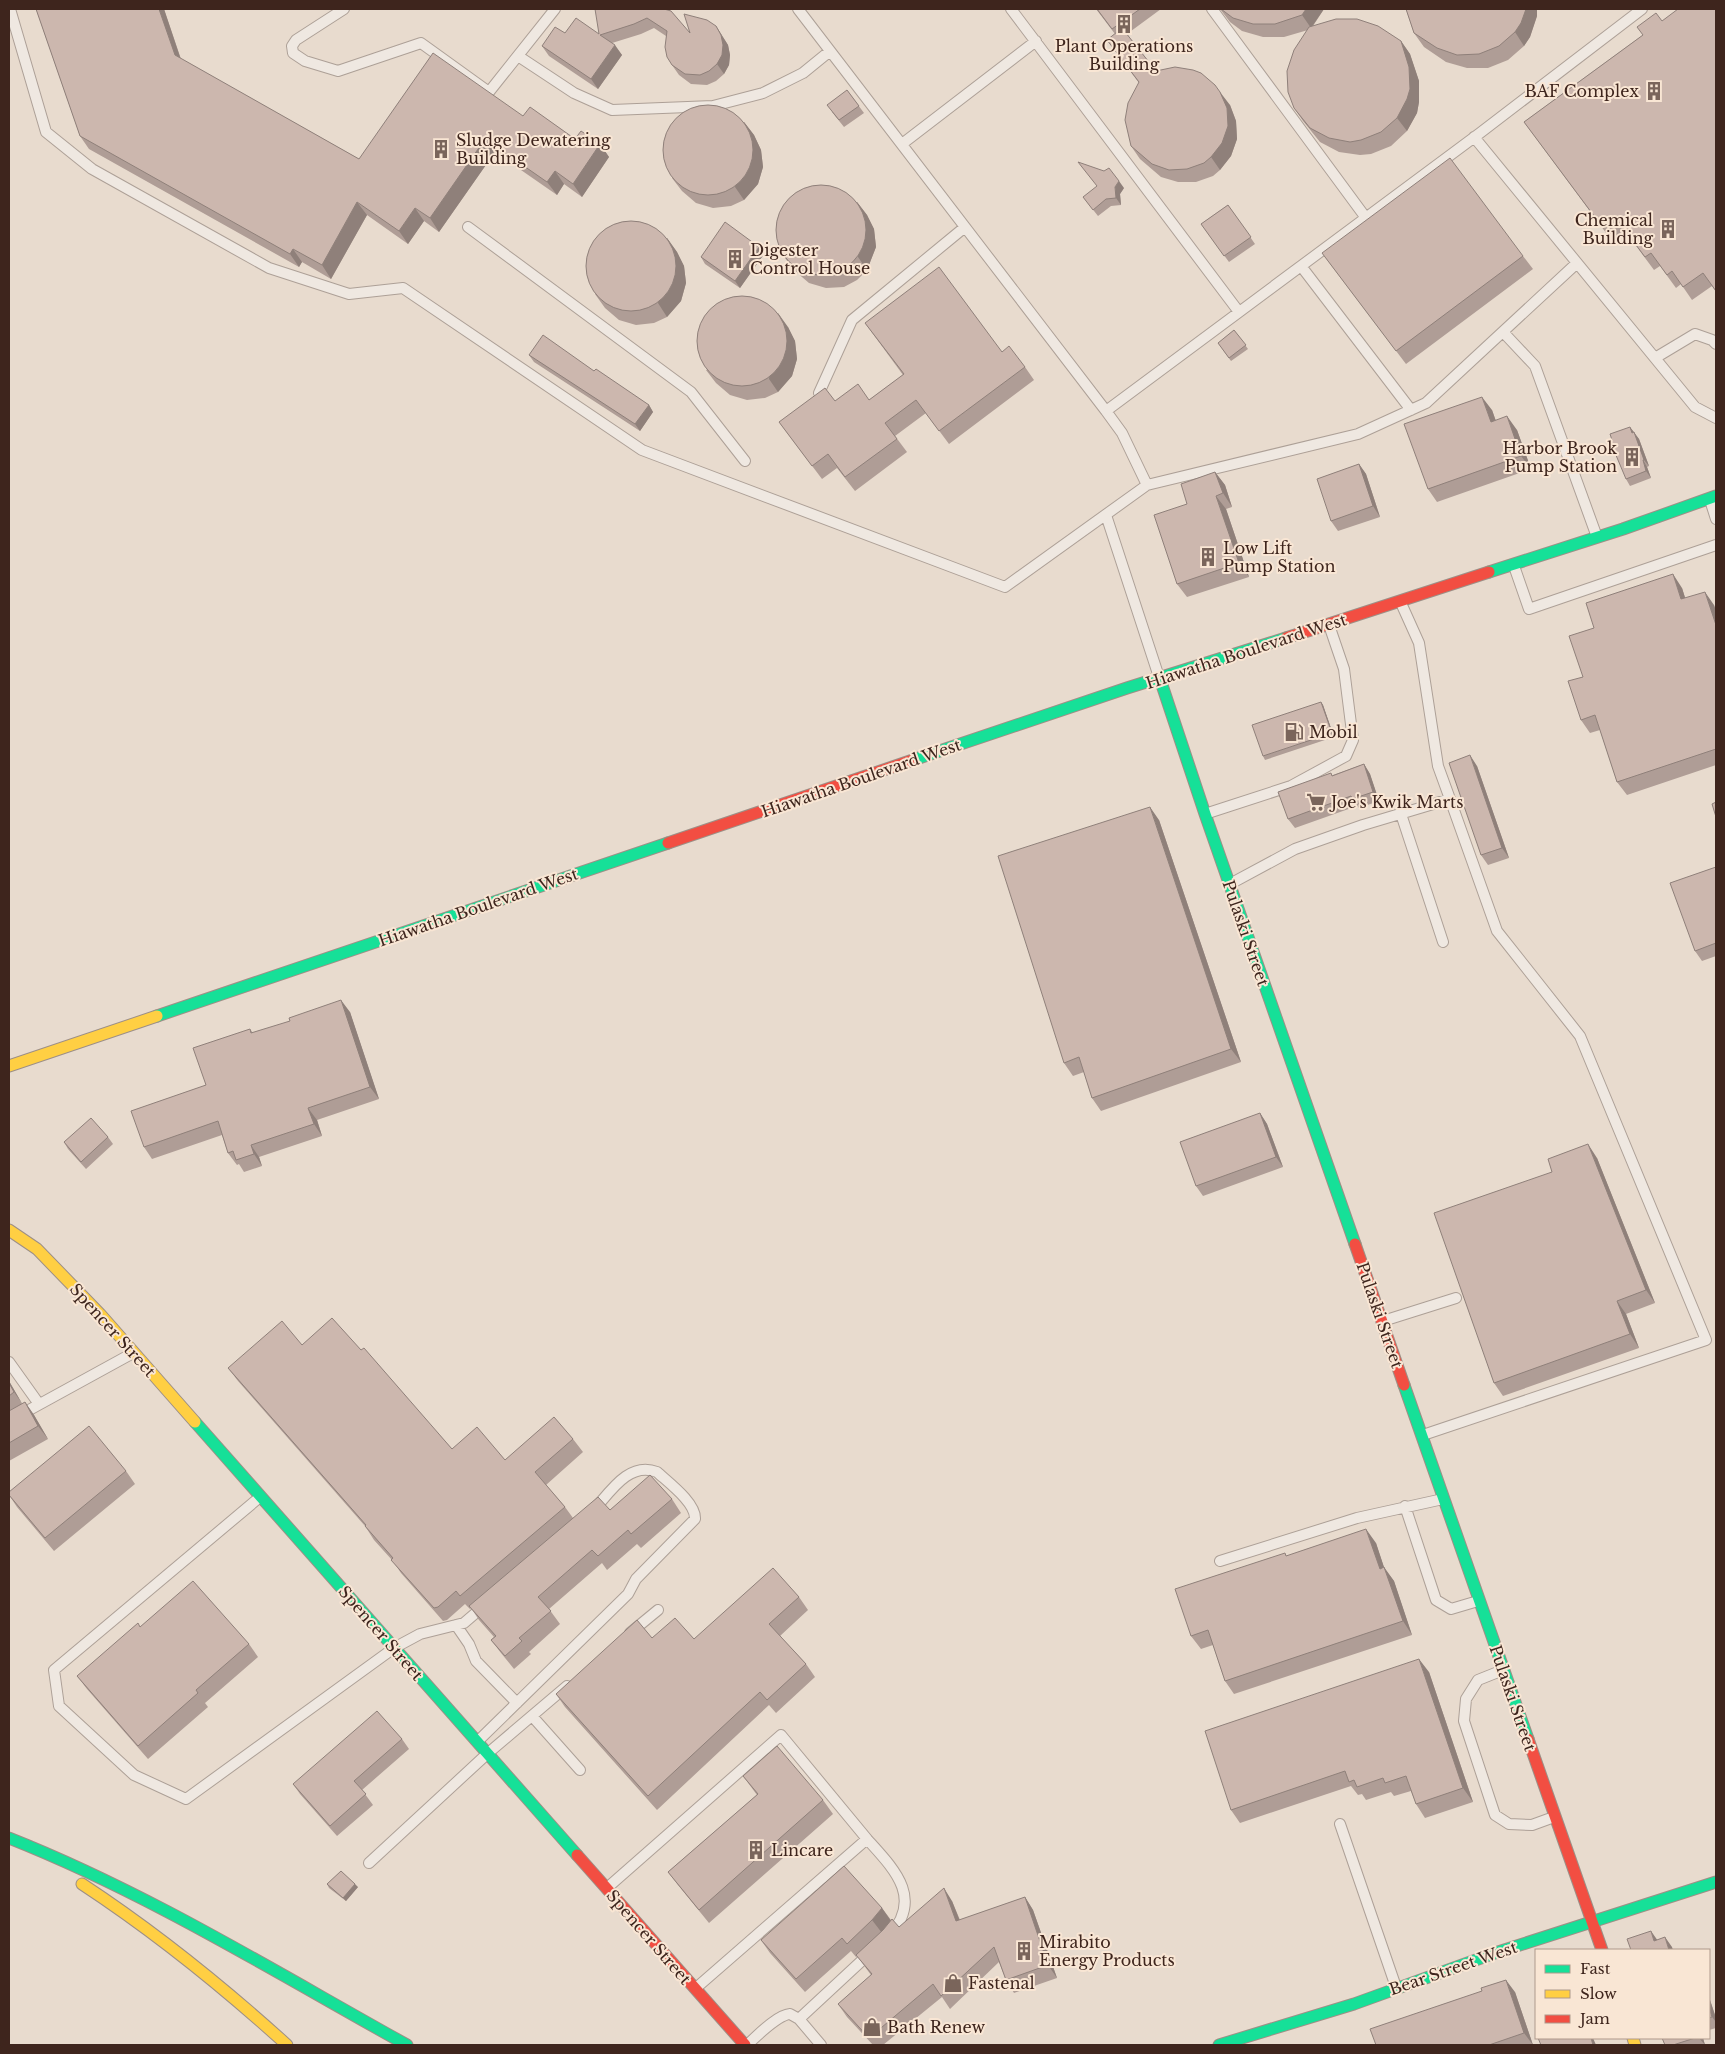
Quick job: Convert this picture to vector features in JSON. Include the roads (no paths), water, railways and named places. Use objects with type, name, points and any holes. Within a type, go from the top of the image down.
[{"type":"main road","name":"Hiawatha Boulevard West","points":[[10,1066],[1127,688],[1597,538],[1713,497]]},
{"type":"main road","name":"Pulaski Street","points":[[1160,679],[1204,814],[1602,1949]]},
{"type":"main road","name":"Spencer Street","points":[[9,1230],[37,1249],[100,1314],[746,2045]]},
{"type":"main road","points":[[9,1840],[94,1892],[179,1953],[244,2005],[287,2045]]},
{"type":"main road","points":[[9,1840],[42,1851],[135,1894],[407,2045]]},
{"type":"main road","name":"Bear Street West","points":[[1219,2045],[1354,2004],[1495,1953],[1716,1882]]},
{"type":"lane","points":[[10,9],[46,132],[92,169],[270,268],[349,294],[403,288],[642,450],[1005,587],[1147,484],[1358,434],[1426,403],[1577,263]]},
{"type":"lane","points":[[344,9],[296,40],[292,46],[293,53],[305,61],[338,71],[422,43],[489,92],[555,9]]},
{"type":"lane","points":[[798,9],[1106,411],[1122,433],[1147,484]]},
{"type":"lane","points":[[1212,9],[1366,218]]},
{"type":"lane","points":[[1106,411],[1474,137],[1642,9]]},
{"type":"lane","points":[[1015,10],[1036,41],[1239,312]]},
{"type":"lane","points":[[902,144],[1036,41]]},
{"type":"lane","points":[[518,56],[574,93],[612,110],[713,106],[763,93],[803,72],[830,51]]},
{"type":"lane","points":[[1474,137],[1695,407],[1716,418]]},
{"type":"lane","points":[[468,227],[691,392],[745,461]]},
{"type":"lane","points":[[819,393],[852,320],[965,227]]},
{"type":"lane","points":[[1301,266],[1411,410]]},
{"type":"lane","points":[[1503,332],[1535,366],[1597,538]]},
{"type":"lane","points":[[1655,358],[1695,334],[1712,340],[1716,344]]},
{"type":"lane","points":[[1713,497],[1716,519]]},
{"type":"lane","points":[[1106,514],[1160,679]]},
{"type":"lane","points":[[1513,565],[1530,609],[1716,545]]},
{"type":"lane","points":[[1400,601],[1419,643],[1438,766],[1497,932],[1580,1036],[1706,1340],[1422,1435]]},
{"type":"lane","points":[[1204,814],[1291,786],[1346,756],[1353,740],[1344,669],[1329,624]]},
{"type":"lane","points":[[1229,884],[1295,849],[1450,799]]},
{"type":"lane","points":[[1401,814],[1443,942]]},
{"type":"lane","points":[[9,1052],[10,1066]]},
{"type":"lane","points":[[1382,1321],[1456,1298]]},
{"type":"lane","points":[[9,1421],[134,1353]]},
{"type":"lane","points":[[9,1362],[40,1404]]},
{"type":"lane","points":[[477,1742],[628,1594],[636,1579],[695,1519],[696,1514],[692,1506],[657,1472],[650,1469],[638,1470],[624,1477],[587,1517]]},
{"type":"lane","points":[[260,1497],[54,1670],[60,1706],[134,1775],[186,1798],[394,1648],[420,1634],[464,1623],[494,1598]]},
{"type":"lane","points":[[1220,1561],[1356,1518],[1444,1498]]},
{"type":"lane","points":[[1405,1506],[1436,1600],[1451,1608],[1480,1601]]},
{"type":"lane","points":[[621,1641],[658,1610]]},
{"type":"lane","points":[[456,1625],[469,1644],[476,1661],[517,1704]]},
{"type":"lane","points":[[1504,1670],[1478,1680],[1466,1699],[1464,1721],[1495,1815],[1509,1824],[1532,1825],[1555,1817]]},
{"type":"lane","points":[[369,1863],[487,1754],[576,1678]]},
{"type":"lane","points":[[532,1716],[580,1770]]},
{"type":"lane","points":[[607,1889],[781,1735],[897,1874],[903,1887],[905,1900],[898,1926],[799,2020]]},
{"type":"lane","points":[[1340,1824],[1397,1988]]},
{"type":"lane","points":[[695,1989],[867,1839]]},
{"type":"lane","points":[[746,2045],[785,2014],[790,2014],[799,2020],[821,2045]]},
{"type":"place","name":"Plant Operations Building","points":[[1124,24]]},
{"type":"place","name":"BAF Complex","points":[[1654,91]]},
{"type":"place","name":"Sludge Dewatering Building","points":[[441,149]]},
{"type":"place","name":"Chemical Building","points":[[1668,229]]},
{"type":"place","name":"Digester Control House","points":[[735,259]]},
{"type":"place","name":"Harbor Brook Pump Station","points":[[1632,457]]},
{"type":"place","name":"Low Lift Pump Station","points":[[1208,557]]},
{"type":"place","name":"Mobil","points":[[1294,732]]},
{"type":"place","name":"Joe's Kwik Marts","points":[[1316,802]]},
{"type":"place","name":"Lincare","points":[[756,1850]]},
{"type":"place","name":"Mirabito Energy Products","points":[[1024,1951]]},
{"type":"place","name":"Fastenal","points":[[953,1983]]},
{"type":"place","name":"Bath Renew","points":[[872,2027]]}]
